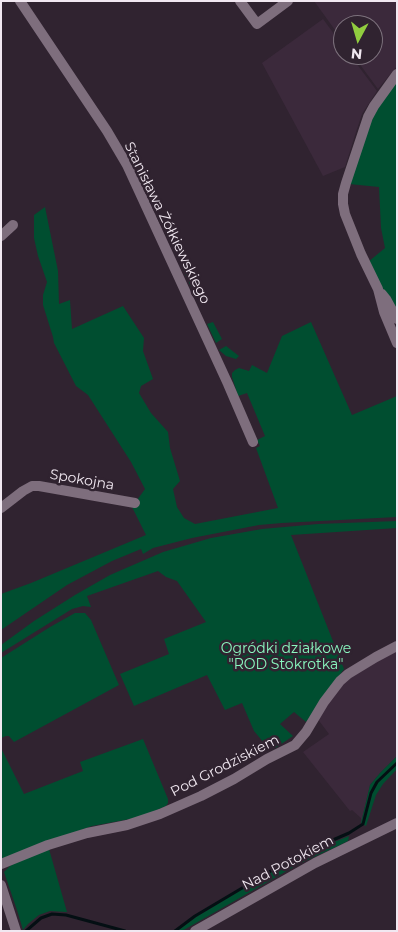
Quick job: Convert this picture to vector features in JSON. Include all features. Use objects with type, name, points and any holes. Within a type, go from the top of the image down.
[{"type":"street","name":"Stanisława Żółkiewskiego","points":[[20,1],[107,131],[127,165],[216,357],[253,442]]},
{"type":"street","points":[[240,1],[257,24],[288,1]]},
{"type":"street","points":[[397,74],[368,116],[343,194],[345,214],[378,289],[384,312],[397,343]]},
{"type":"street","points":[[1,236],[13,225]]},
{"type":"street","points":[[378,289],[386,299],[397,320]]},
{"type":"street","name":"Spokojna","points":[[1,508],[22,490],[32,486],[135,503]]},
{"type":"street","name":"Pod Grodziskiem","points":[[1,864],[48,845],[87,833],[128,825],[160,814],[234,779],[295,745],[306,732],[324,702],[340,681],[348,674],[397,646]]},
{"type":"street","name":"Nad Potokiem","points":[[195,931],[315,863],[397,823]]},
{"type":"street","points":[[1,885],[16,931]]},
{"type":"shaded area","points":[[314,1],[397,1],[397,66],[378,89],[360,65],[383,65],[383,15],[333,15],[333,27]]},
{"type":"shaded area","points":[[323,19],[333,32],[333,65],[358,65],[377,91],[362,114],[345,167],[323,176],[262,63]]},
{"type":"shaded area","points":[[397,651],[397,756],[370,785],[361,823],[361,818],[352,810],[350,811],[303,752],[329,734],[317,718],[324,705],[347,680]]},
{"type":"green space","points":[[397,78],[397,315],[368,262],[385,248],[381,228],[379,187],[349,184],[370,117]]},
{"type":"green space","points":[[45,207],[58,271],[59,304],[70,300],[72,329],[123,306],[144,338],[143,351],[153,379],[141,386],[139,393],[151,413],[168,432],[170,448],[180,481],[173,489],[177,507],[184,518],[195,524],[278,508],[256,448],[260,446],[257,440],[265,436],[247,393],[238,396],[232,373],[239,368],[249,371],[252,365],[267,373],[282,336],[311,322],[352,415],[397,396],[397,517],[259,525],[192,538],[153,548],[143,554],[141,549],[112,561],[67,585],[1,630],[1,594],[146,535],[132,507],[145,489],[131,462],[88,395],[76,386],[54,343],[43,305],[43,295],[47,282],[34,238],[34,215]]},
{"type":"green space","points":[[185,261],[196,285],[191,287],[181,265]]},
{"type":"green space","points":[[213,322],[222,339],[216,343],[207,324]]},
{"type":"green space","points":[[226,346],[239,356],[236,359],[226,356],[219,350]]},
{"type":"green space","name":"Ogródki działkowe \"ROD Stokrotka\"","points":[[397,521],[397,528],[291,535],[344,669],[306,722],[294,712],[280,724],[293,736],[275,748],[267,741],[264,743],[254,731],[242,703],[225,710],[207,675],[134,706],[120,674],[169,654],[164,639],[206,622],[177,581],[166,577],[158,571],[87,596],[91,607],[83,606],[72,609],[1,653],[1,645],[75,595],[110,575],[163,552],[211,538],[262,529],[318,524]]},
{"type":"green space","points":[[75,613],[85,613],[91,620],[119,685],[14,742],[9,736],[1,738],[1,658]]},
{"type":"green space","points":[[143,739],[168,799],[166,806],[141,817],[92,826],[1,860],[1,748],[24,794],[83,771],[80,762]]},
{"type":"green space","points":[[397,756],[397,769],[376,795],[366,826],[361,823],[370,785]]},
{"type":"green space","points":[[349,836],[348,841],[299,864],[182,931],[177,931],[196,917],[296,858]]},
{"type":"green space","points":[[49,849],[67,912],[50,911],[39,915],[23,930],[4,872],[10,866],[26,857]]},
{"type":"waterway","points":[[175,931],[195,916],[296,856],[349,833],[363,824],[371,793],[377,782],[397,763]]},
{"type":"waterway","points":[[26,931],[41,918],[52,914],[66,915],[125,931]]}]
